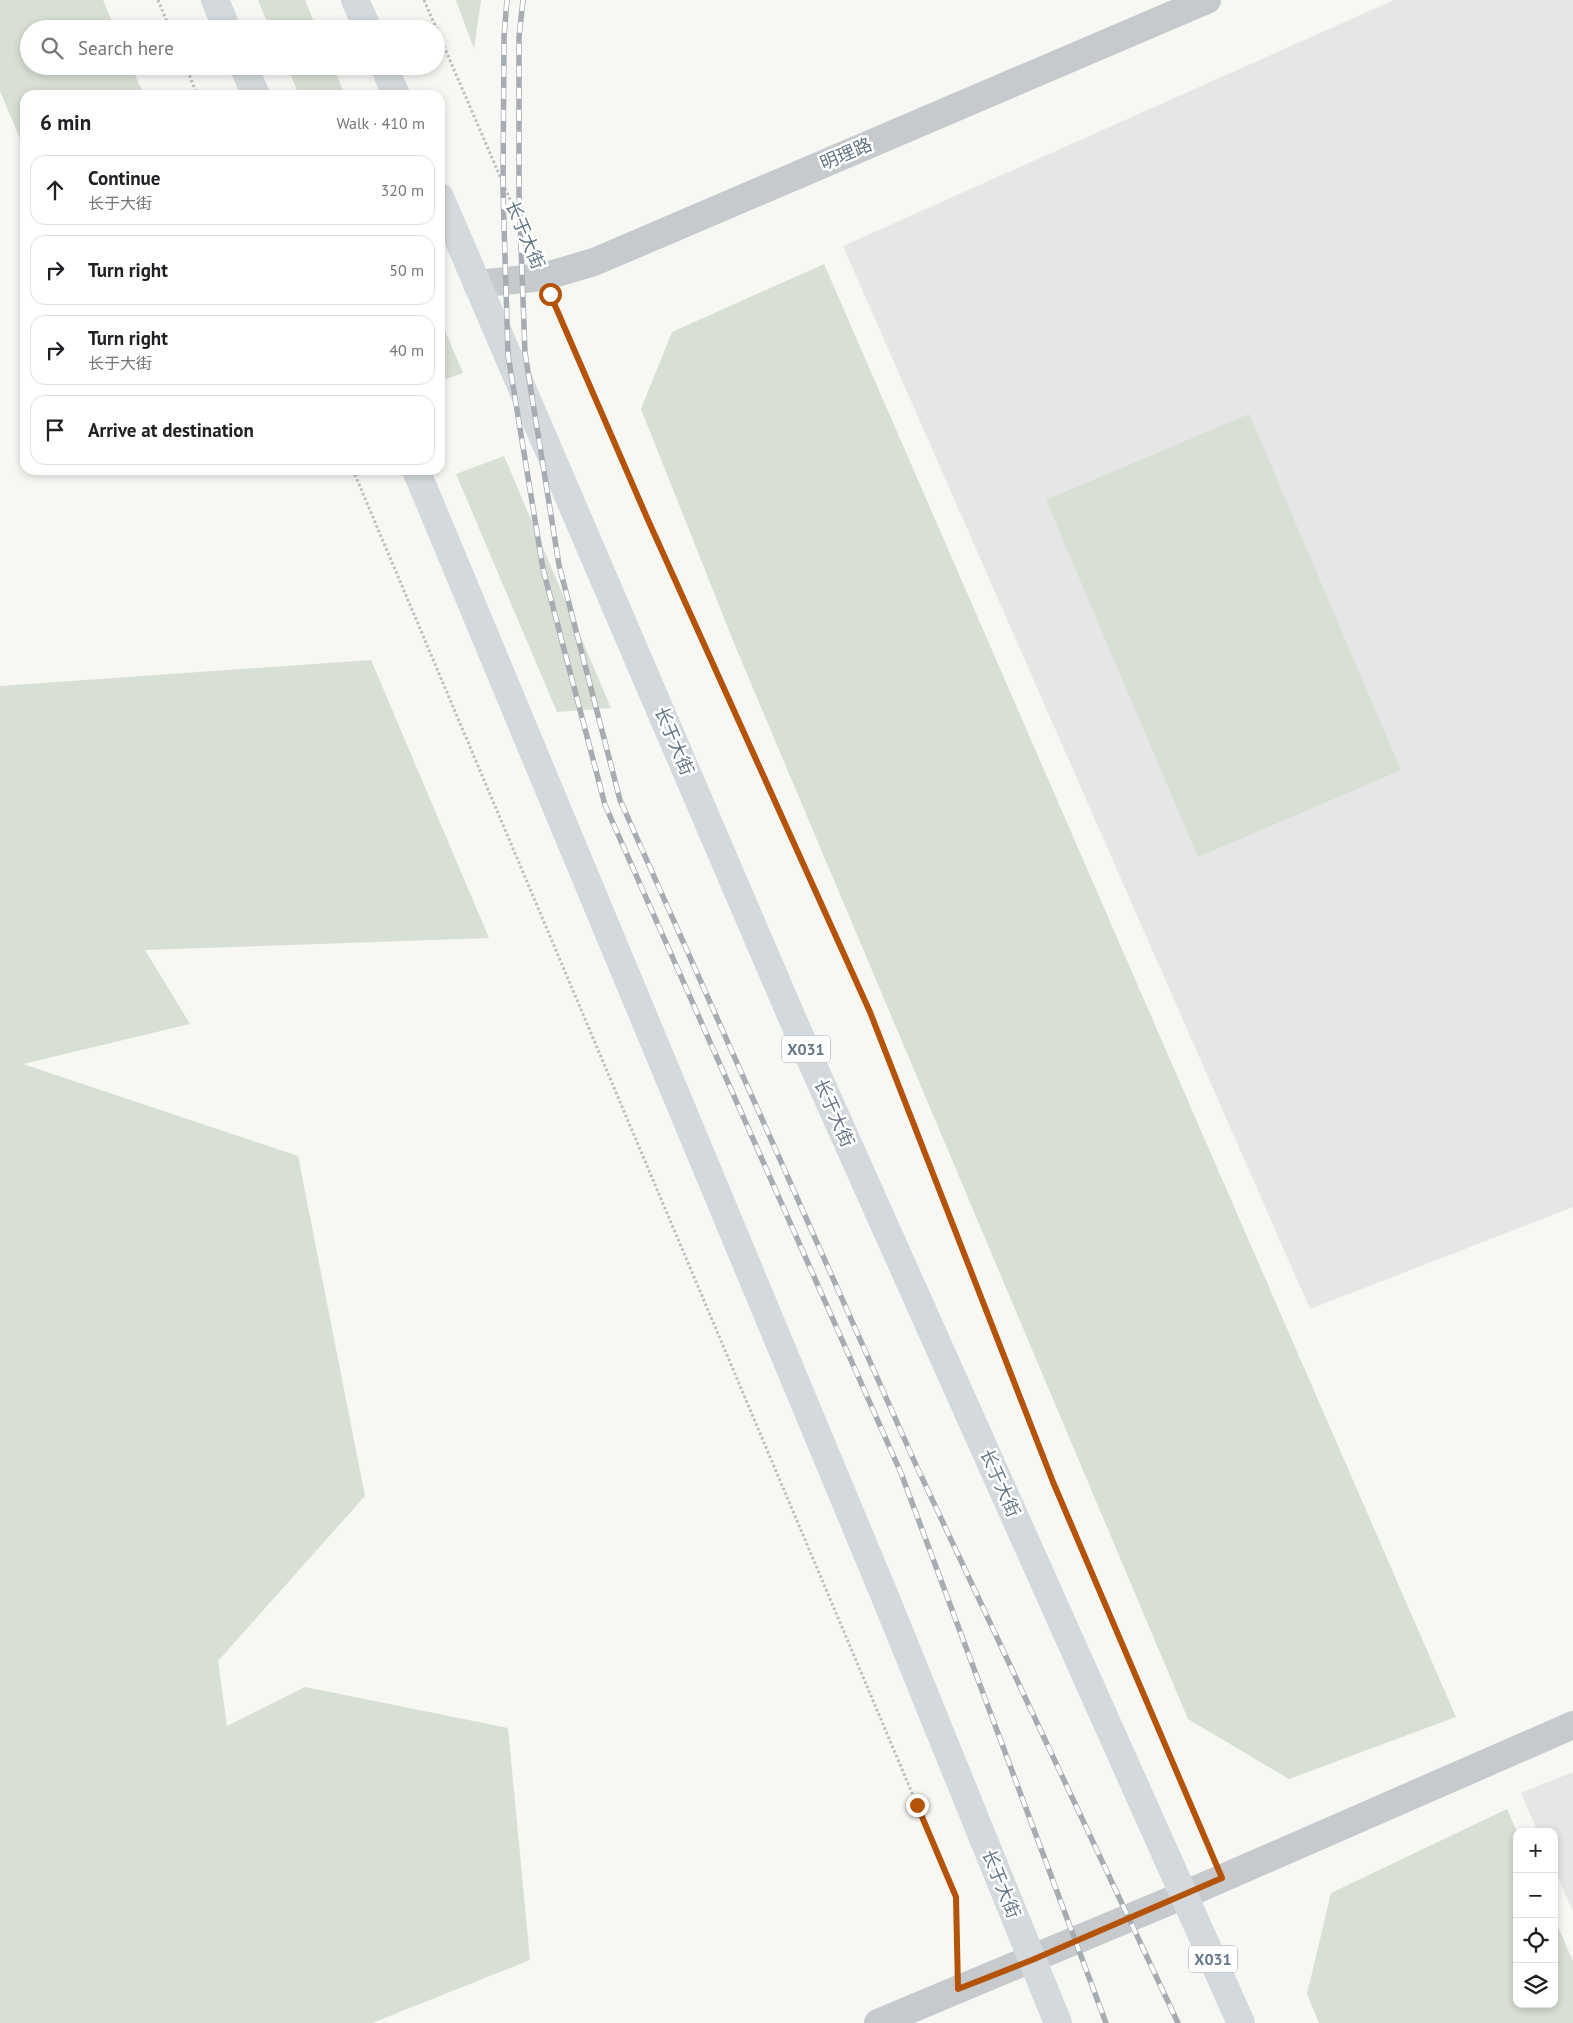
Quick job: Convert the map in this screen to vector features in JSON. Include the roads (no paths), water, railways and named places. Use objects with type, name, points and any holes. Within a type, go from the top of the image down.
[{"type":"main road","points":[[215,0],[223,20]]},
{"type":"main road","points":[[356,0],[364,20]]},
{"type":"main road","points":[[247,75],[254,90]]},
{"type":"main road","points":[[388,75],[394,90]]},
{"type":"main road","name":"长于大街","points":[[445,209],[795,1025],[1241,2023]]},
{"type":"main road","name":"长于大街","points":[[418,475],[886,1599],[1058,2023]]},
{"type":"street","name":"明理路","points":[[477,284],[543,277],[594,262],[1207,0]]},
{"type":"street","points":[[878,2023],[1184,1895],[1573,1725]]},
{"type":"railway","points":[[507,0],[504,36],[503,191],[508,355],[543,569],[605,805],[901,1473],[1106,2023]]},
{"type":"railway","points":[[523,0],[519,37],[519,192],[525,353],[559,565],[620,800],[916,1465],[1178,2023]]}]
